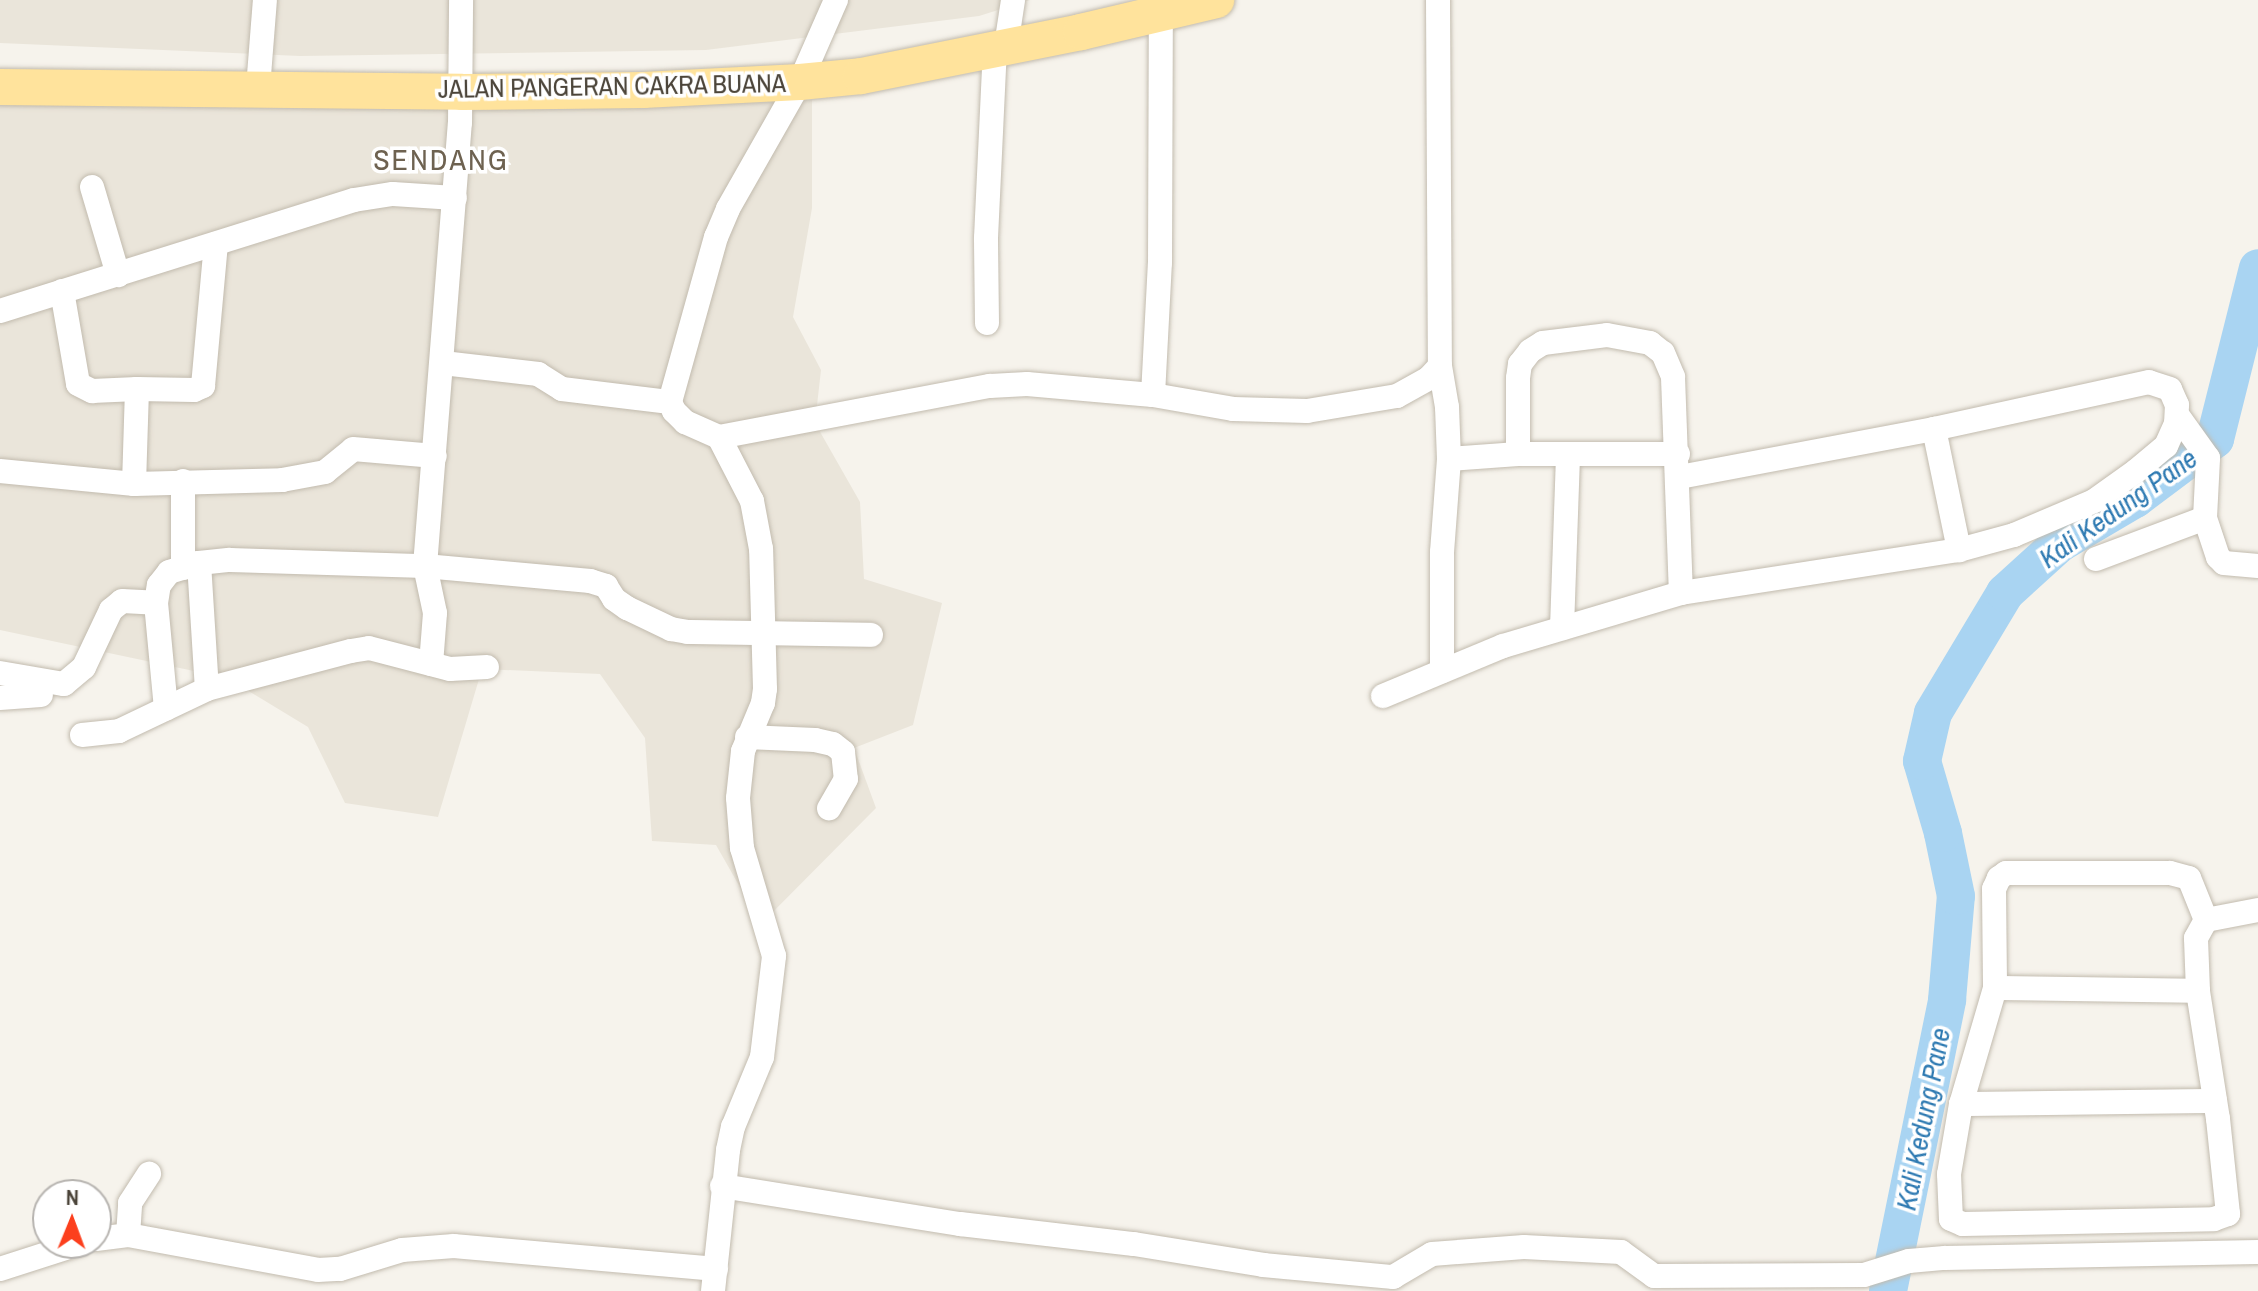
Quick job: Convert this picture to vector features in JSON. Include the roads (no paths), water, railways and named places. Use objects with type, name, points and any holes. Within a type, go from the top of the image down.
[{"type":"main road","name":"JALAN PANGERAN CAKRA BUANA","points":[[0,87],[462,92],[643,90],[800,82],[861,76],[1001,48],[1186,5]]},
{"type":"street","points":[[258,88],[265,0]]},
{"type":"street","points":[[431,664],[435,613],[425,566],[462,92],[461,0]]},
{"type":"street","points":[[836,0],[800,82],[728,209],[716,237],[670,402],[685,422],[719,437],[990,386],[1027,384],[1153,395],[1233,409],[1307,411],[1397,396],[1429,378],[1444,387]]},
{"type":"street","points":[[987,323],[986,238],[1001,48],[1013,0]]},
{"type":"street","points":[[1438,0],[1444,387],[1449,459],[1442,552],[1442,671]]},
{"type":"street","points":[[1153,395],[1160,263],[1186,5]]},
{"type":"street","points":[[92,187],[118,275]]},
{"type":"street","points":[[10,307],[354,200],[393,194],[455,198]]},
{"type":"street","points":[[62,291],[78,384],[92,391],[194,390],[203,386],[216,244]]},
{"type":"street","points":[[1518,454],[1518,378],[1520,364],[1530,351],[1543,343],[1607,335],[1640,340],[1663,353],[1673,377],[1681,593]]},
{"type":"street","points":[[443,363],[538,374],[562,389],[670,402]]},
{"type":"street","points":[[1449,459],[1518,454],[1568,455],[1678,466],[1934,429],[2149,382],[2170,389],[2176,397],[2182,423],[2208,458],[2205,518],[2218,557],[2224,563],[2258,566]]},
{"type":"street","points":[[134,484],[137,389]]},
{"type":"street","points":[[1383,696],[1503,646],[1681,593],[1959,550],[2014,535],[2094,501],[2166,446],[2182,423]]},
{"type":"street","points":[[1934,429],[1959,550]]},
{"type":"street","points":[[112,1237],[128,1235],[299,1269],[340,1269],[402,1250],[454,1246],[714,1280],[722,1186],[733,1127],[762,1057],[773,971],[771,941],[742,848],[738,782],[747,737],[763,703],[766,635],[759,529],[752,501],[719,437]]},
{"type":"street","points":[[0,471],[134,484],[311,477],[325,472],[347,452],[364,448],[435,456]]},
{"type":"street","points":[[1562,628],[1568,455]]},
{"type":"street","points":[[183,481],[207,689]]},
{"type":"street","points":[[2096,559],[2205,518]]},
{"type":"street","points":[[166,709],[156,603],[159,585],[165,575],[191,566],[282,560],[425,566],[598,584],[618,603],[671,629],[766,635],[871,635]]},
{"type":"street","points":[[0,673],[64,684],[84,667],[111,610],[122,601],[156,603]]},
{"type":"street","points":[[82,735],[119,731],[207,689],[369,648],[450,669],[487,667]]},
{"type":"street","points":[[0,698],[41,695]]},
{"type":"street","points":[[747,737],[815,740],[833,744],[843,752],[846,779],[829,809]]},
{"type":"street","points":[[2006,873],[2170,873],[2189,878],[2206,920],[2196,938],[2198,991],[2228,1214],[2214,1219],[1956,1223],[1948,1212],[1949,1174],[1961,1104],[1995,988],[1994,889],[1999,878],[2006,873]]},
{"type":"street","points":[[2206,920],[2258,910]]},
{"type":"street","points":[[1995,988],[2198,991]]},
{"type":"street","points":[[1961,1104],[2215,1101]]},
{"type":"street","points":[[128,1235],[130,1203],[149,1174]]},
{"type":"street","points":[[722,1186],[960,1224],[1134,1244],[1263,1265],[1393,1277],[1432,1254],[1524,1247],[1621,1252],[1654,1276],[1864,1275],[1909,1261],[2046,1254],[2258,1252]]},
{"type":"street","points":[[0,1269],[32,1259]]},
{"type":"waterway","name":"Kali Kedung Pane","points":[[1888,1291],[1947,1000],[1956,896],[1943,833],[1922,761],[1933,713],[2005,593],[2060,543],[2135,499],[2215,439],[2258,268]]},
{"type":"district","name":"SENDANG","points":[[441,159]]}]
